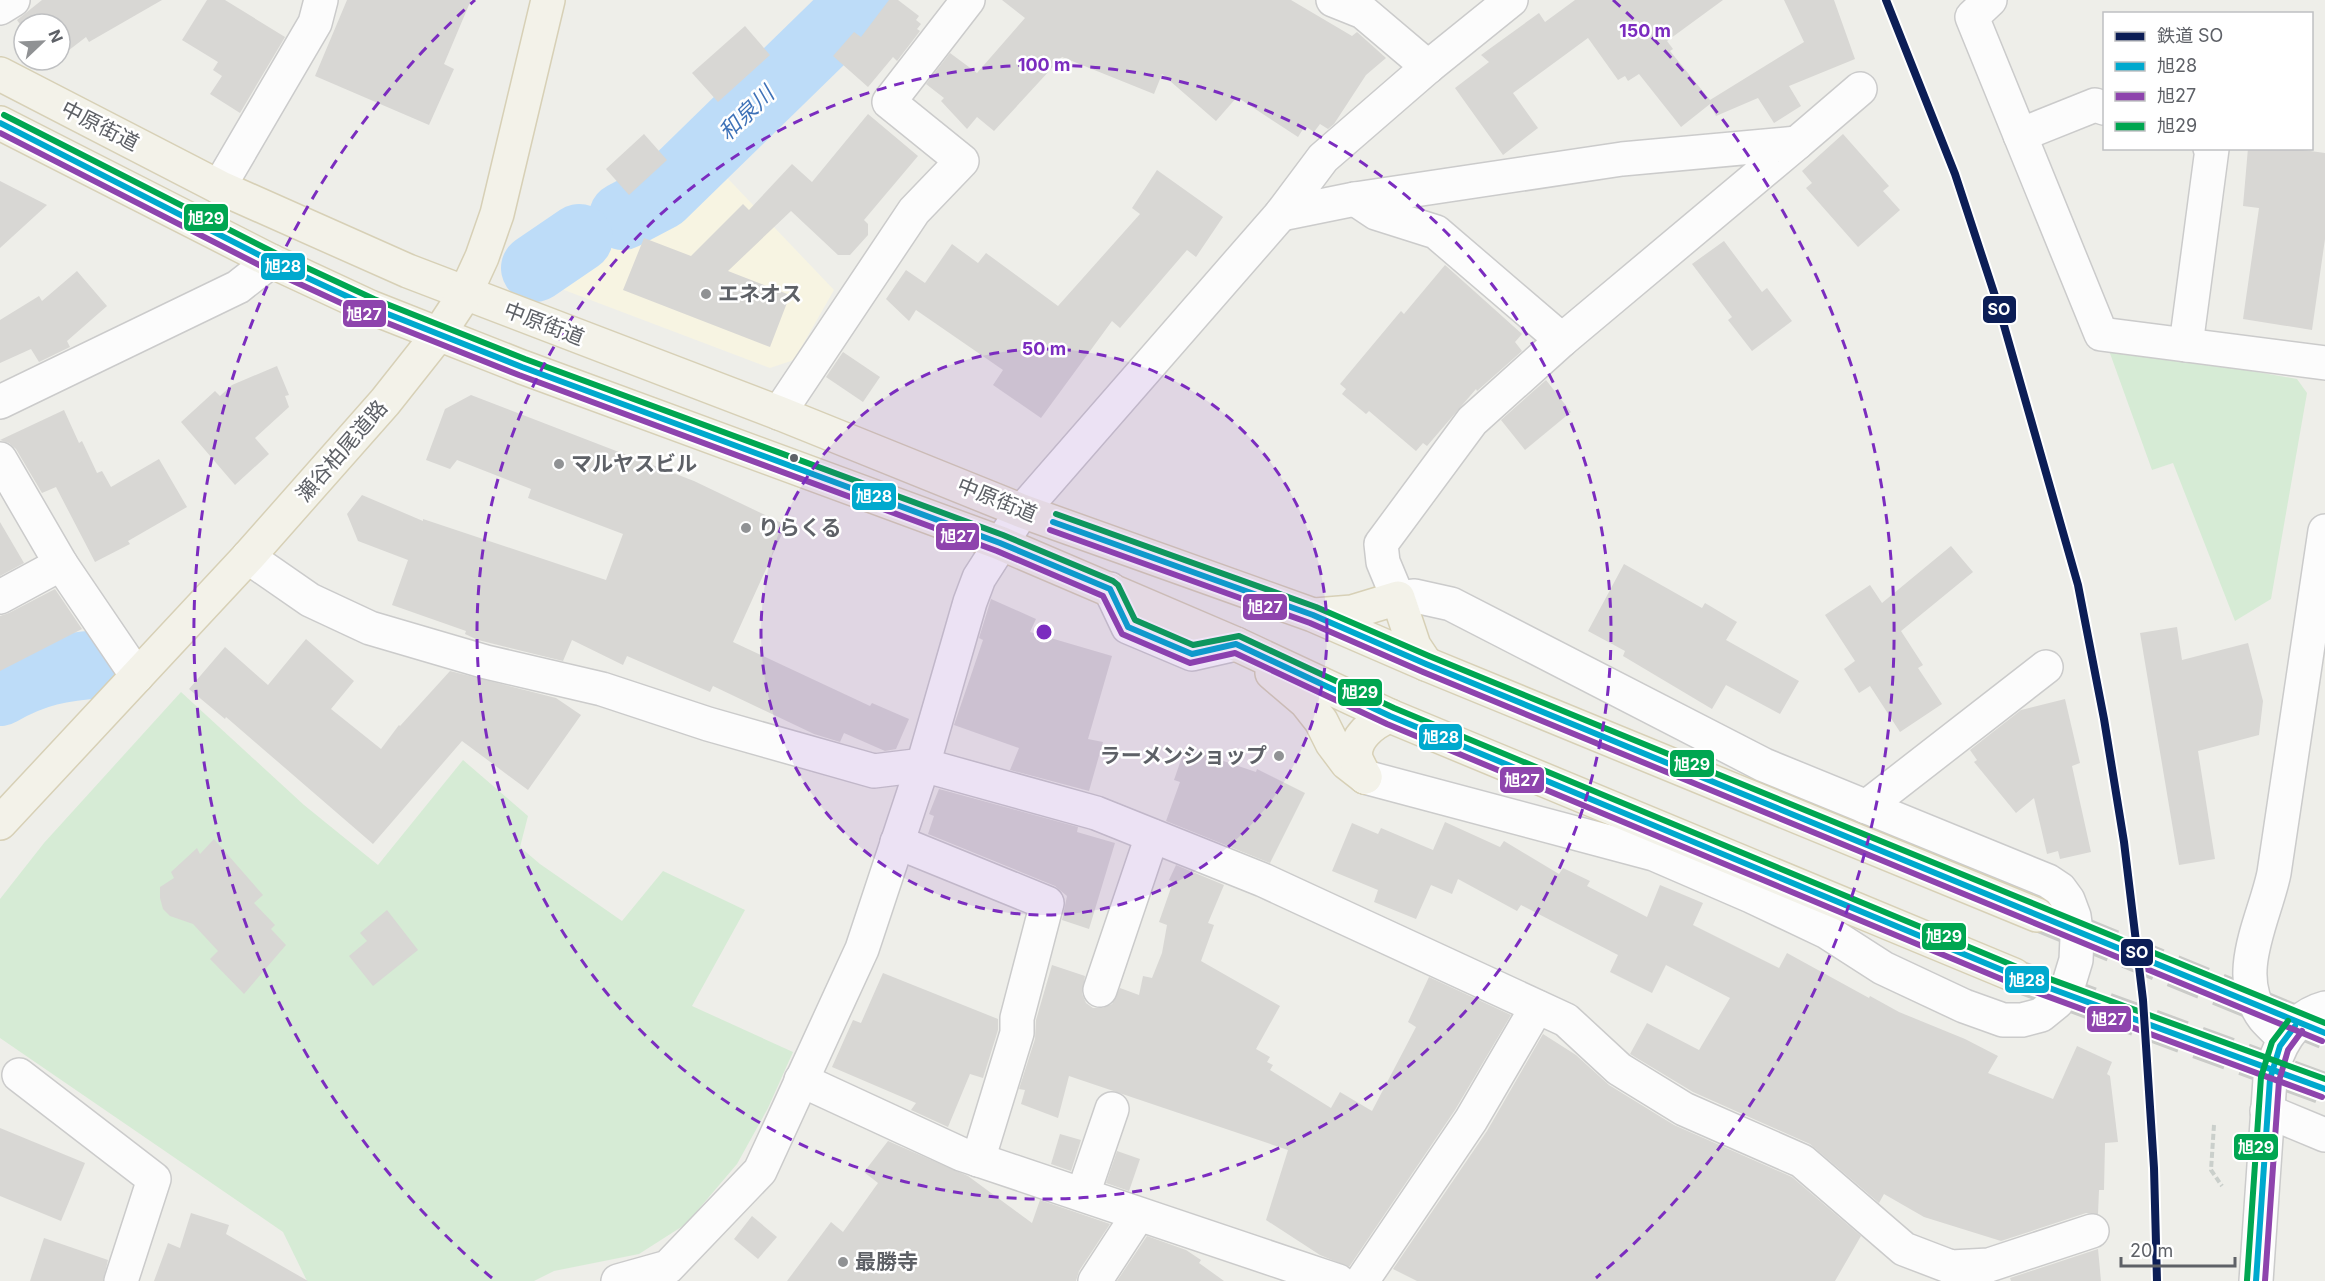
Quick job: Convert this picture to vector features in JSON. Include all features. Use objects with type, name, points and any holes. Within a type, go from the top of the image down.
[{"type":"main road","name":"瀬谷柏尾道路","points":[[0,823],[248,557],[386,402],[438,335],[465,294],[482,257],[497,214],[548,0]]},
{"type":"main road","name":"中原街道","points":[[0,74],[219,187],[398,267],[779,413],[1022,511],[1313,615],[1426,664],[2037,915]]},
{"type":"main road","name":"中原街道","points":[[0,123],[271,261],[370,307],[438,335],[1000,543],[1236,644],[1390,716],[2014,975]]},
{"type":"main road","points":[[1313,615],[1352,612],[1398,598],[1414,646],[1426,664]]},
{"type":"main road","points":[[1236,644],[1306,702],[1321,721],[1332,743],[1347,764],[1365,777]]},
{"type":"main road","points":[[1365,777],[1356,757],[1359,741],[1378,720],[1390,716]]},
{"type":"street","points":[[0,8],[13,0]]},
{"type":"street","points":[[219,187],[315,23],[321,0]]},
{"type":"street","points":[[779,413],[914,211],[962,161],[889,102],[968,0]]},
{"type":"street","points":[[1333,0],[1363,12],[1428,67]]},
{"type":"street","points":[[618,1281],[668,1267],[760,1171],[862,949],[923,765],[969,602],[979,578],[1022,511],[1281,214],[1323,158],[1428,67],[1511,0]]},
{"type":"street","points":[[1981,8],[2020,135],[2101,334],[2325,363]]},
{"type":"street","points":[[1365,777],[1654,854],[1827,932],[1883,968],[1964,1006],[2003,1020],[2022,1020],[2041,1015],[2057,1002],[2069,983],[2076,960],[2077,938],[2068,900],[2060,889],[2048,881],[1764,765],[1451,604],[1415,596],[1398,598],[1383,562],[1381,544],[1472,421],[1562,340],[1860,89]]},
{"type":"street","points":[[2020,135],[2095,105],[2103,108]]},
{"type":"street","points":[[1281,214],[1355,199],[1622,159],[1797,143]]},
{"type":"street","points":[[2186,345],[2212,150]]},
{"type":"street","points":[[1355,199],[1376,213],[1436,232],[1562,340]]},
{"type":"street","points":[[0,402],[238,287],[271,261]]},
{"type":"street","points":[[0,459],[61,564],[137,676]]},
{"type":"street","points":[[2284,1038],[2263,1017],[2255,998],[2250,974],[2254,943],[2274,873],[2325,531]]},
{"type":"street","points":[[248,557],[310,600],[370,628],[486,662],[602,689],[708,724],[874,771],[923,765],[1096,813],[1263,880],[1566,1020],[1619,1069],[1684,1109],[1802,1161],[1904,1249],[1950,1267],[1989,1265],[2092,1231]]},
{"type":"street","points":[[0,597],[61,564]]},
{"type":"street","points":[[1866,807],[2046,667]]},
{"type":"street","points":[[1100,990],[1152,836]]},
{"type":"street","points":[[897,842],[1047,903],[1017,1017],[1017,1033],[978,1160]]},
{"type":"street","points":[[1362,1281],[1471,1120],[1537,1007]]},
{"type":"street","points":[[2256,1281],[2267,1111],[2274,1060],[2284,1038],[2307,1016],[2325,1008]]},
{"type":"street","points":[[19,1075],[154,1179],[122,1281]]},
{"type":"street","points":[[801,1080],[961,1154],[1338,1281]]},
{"type":"street","points":[[1083,1194],[1112,1109]]},
{"type":"street","points":[[2267,1111],[2325,1135]]},
{"type":"street","points":[[1095,1281],[1138,1215]]},
{"type":"path","points":[[2214,1125],[2211,1170],[2222,1186]]},
{"type":"shaded area","points":[[714,164],[834,290],[794,360],[770,368],[514,271],[620,205],[627,229],[674,201]]},
{"type":"green space","points":[[2107,345],[2297,379],[2307,393],[2271,599],[2235,621],[2173,463],[2152,470]]},
{"type":"green space","points":[[181,692],[304,805],[378,865],[463,760],[528,816],[520,847],[540,864],[622,921],[663,871],[745,910],[692,1006],[793,1052],[768,1108],[737,1164],[686,1224],[639,1254],[554,1271],[534,1281],[307,1281],[283,1232],[0,1038],[0,899],[44,843]]},
{"type":"building","points":[[42,0],[162,0],[89,42],[86,37],[72,48],[72,12],[27,12]]},
{"type":"building","points":[[207,0],[225,0],[285,37],[240,113],[210,94],[222,76],[213,70],[218,62],[182,40]]},
{"type":"building","points":[[347,0],[471,0],[444,64],[454,69],[429,125],[315,76]]},
{"type":"building","points":[[889,0],[898,0],[919,16],[916,20],[921,24],[917,29],[920,31],[897,61],[893,57],[868,87],[833,56],[854,32],[861,37]]},
{"type":"building","points":[[1002,0],[1291,0],[1352,36],[1357,32],[1386,58],[1366,75],[1334,124],[1328,129],[1320,124],[1314,132],[1305,126],[1298,137],[1237,97],[1216,121],[1162,74],[1154,94],[1062,57],[994,131],[977,117],[967,129],[941,101],[944,98],[926,84],[950,53],[977,73],[1025,18]]},
{"type":"building","points":[[1575,0],[1723,0],[1667,41],[1673,49],[1670,51],[1710,100],[1804,42],[1784,0],[1834,0],[1855,59],[1789,86],[1801,106],[1774,123],[1758,98],[1716,116],[1710,104],[1681,127],[1639,74],[1628,81],[1625,76],[1618,80],[1588,38],[1513,93],[1538,128],[1503,155],[1455,88],[1489,62],[1481,55],[1539,13],[1545,22]]},
{"type":"building","points":[[745,26],[770,55],[718,102],[692,73]]},
{"type":"building","points":[[868,114],[918,156],[864,220],[868,224],[868,235],[850,255],[838,255],[791,211],[728,271],[790,295],[770,347],[623,290],[644,238],[691,256],[743,204],[749,210],[792,164],[812,182]]},
{"type":"building","points":[[644,134],[667,160],[629,195],[606,169]]},
{"type":"building","points":[[1843,134],[1889,186],[1883,191],[1900,210],[1858,247],[1806,188],[1812,183],[1802,171]]},
{"type":"building","points":[[2248,150],[2303,150],[2325,153],[2325,239],[2312,330],[2243,319],[2259,208],[2243,206]]},
{"type":"building","points":[[1157,170],[1223,217],[1196,257],[1187,250],[1120,328],[1112,321],[1041,418],[993,385],[1003,370],[916,310],[909,321],[886,299],[906,270],[925,283],[952,244],[978,263],[986,253],[1058,306],[1140,214],[1132,208]]},
{"type":"building","points":[[0,181],[47,205],[0,248]]},
{"type":"building","points":[[1724,241],[1762,292],[1767,288],[1792,321],[1752,351],[1728,320],[1732,317],[1692,264]]},
{"type":"building","points":[[1445,265],[1522,334],[1515,342],[1522,351],[1477,391],[1476,389],[1427,446],[1423,443],[1416,451],[1369,411],[1366,414],[1342,394],[1346,389],[1340,384],[1401,311],[1404,314]]},
{"type":"building","points":[[77,271],[107,306],[67,341],[70,347],[39,362],[31,349],[0,363],[0,320],[39,296],[42,301]]},
{"type":"building","points":[[843,352],[880,377],[863,402],[826,377]]},
{"type":"building","points":[[277,366],[289,395],[285,396],[289,407],[255,438],[269,454],[235,485],[181,422],[215,391],[220,396],[232,385]]},
{"type":"building","points":[[1546,380],[1571,412],[1525,450],[1501,420]]},
{"type":"building","points":[[471,395],[694,481],[786,525],[733,642],[870,706],[872,703],[909,719],[896,749],[885,751],[844,733],[840,742],[814,734],[713,686],[710,692],[627,656],[623,665],[572,640],[563,661],[478,640],[465,634],[466,631],[392,605],[408,560],[358,541],[347,514],[362,495],[423,521],[423,519],[606,580],[623,534],[528,498],[531,489],[457,460],[450,469],[426,460],[445,409]]},
{"type":"building","points":[[64,410],[79,443],[82,441],[97,473],[102,471],[111,487],[159,459],[187,507],[128,541],[130,544],[95,562],[56,487],[42,493],[16,449],[0,440]]},
{"type":"building","points":[[0,522],[24,563],[0,576]]},
{"type":"building","points":[[1951,546],[1973,572],[1901,631],[1923,665],[1918,668],[1942,704],[1900,732],[1870,686],[1859,693],[1844,669],[1855,661],[1825,615],[1870,585],[1882,603]]},
{"type":"building","points":[[1624,564],[1702,608],[1705,603],[1737,622],[1726,640],[1799,681],[1780,714],[1726,685],[1712,709],[1623,656],[1625,651],[1588,631]]},
{"type":"building","points":[[55,589],[82,629],[0,671],[0,616]]},
{"type":"building","points":[[991,599],[1036,619],[1030,632],[1112,656],[1088,739],[1103,742],[1089,791],[1010,770],[1019,748],[954,725],[983,640],[979,638]]},
{"type":"building","points":[[2177,627],[2182,660],[2248,643],[2263,701],[2259,735],[2198,751],[2215,859],[2179,865],[2140,633]]},
{"type":"building","points":[[306,639],[354,681],[331,709],[381,749],[399,725],[450,671],[556,698],[581,715],[528,790],[462,741],[373,844],[226,717],[225,719],[189,689],[225,647],[268,685]]},
{"type":"building","points":[[2065,699],[2080,763],[2072,766],[2091,852],[2060,859],[2058,851],[2047,854],[2034,798],[2016,813],[1974,762],[1977,760],[1970,750],[2021,710]]},
{"type":"building","points":[[1185,748],[1256,772],[1257,769],[1305,793],[1270,863],[1166,821],[1180,782],[1174,780]]},
{"type":"building","points":[[939,789],[1078,827],[1077,832],[1115,843],[1089,929],[1062,920],[1067,896],[1055,886],[928,834],[934,816],[929,814]]},
{"type":"building","points":[[1445,822],[1500,847],[1504,841],[1559,874],[1563,868],[1590,881],[1587,886],[1647,917],[1660,885],[1703,903],[1693,925],[1779,968],[1787,953],[1869,998],[1870,996],[1899,1012],[1965,1039],[1998,1056],[1988,1073],[2053,1099],[2077,1046],[2112,1062],[2107,1074],[2110,1076],[2118,1142],[2105,1143],[2104,1190],[2099,1190],[2098,1214],[2086,1213],[2001,1241],[1924,1217],[1884,1194],[1879,1203],[1810,1144],[1693,1092],[1630,1054],[1647,1023],[1699,1050],[1730,998],[1666,965],[1652,993],[1610,972],[1618,955],[1521,905],[1517,911],[1458,879],[1452,894],[1431,885],[1416,919],[1374,902],[1378,890],[1332,871],[1352,823],[1378,834],[1381,828],[1433,850]]},
{"type":"building","points":[[214,839],[263,895],[254,903],[275,925],[271,929],[286,945],[244,994],[210,959],[218,951],[193,924],[170,916],[163,909],[160,898],[160,887],[174,878],[171,872],[197,848],[200,854]]},
{"type":"building","points":[[1176,865],[1224,885],[1208,923],[1214,925],[1201,961],[1280,1006],[1256,1049],[1270,1057],[1267,1062],[1273,1065],[1270,1070],[1331,1108],[1340,1092],[1372,1111],[1416,1027],[1408,1022],[1429,977],[1511,1015],[1455,1110],[1349,1267],[1320,1255],[1266,1220],[1288,1150],[1069,1076],[1058,1118],[1021,1104],[1025,1090],[1019,1089],[1035,1039],[1036,1020],[1052,965],[1085,976],[1082,994],[1086,1003],[1093,1008],[1103,1008],[1112,1004],[1120,988],[1139,995],[1143,976],[1152,978],[1162,953],[1167,925],[1159,922],[1173,882],[1169,880]]},
{"type":"building","points":[[387,910],[418,950],[373,986],[349,956],[367,941],[360,933]]},
{"type":"building","points":[[883,973],[998,1019],[998,1030],[983,1078],[970,1074],[948,1127],[911,1110],[916,1103],[832,1067],[853,1020],[861,1023]]},
{"type":"building","points":[[1543,1034],[1576,1055],[1609,1085],[1674,1125],[1792,1177],[1861,1236],[1835,1281],[1417,1281],[1393,1269],[1487,1131]]},
{"type":"building","points":[[0,1128],[85,1163],[61,1221],[0,1196]]},
{"type":"building","points":[[1060,1134],[1081,1140],[1071,1171],[1051,1164]]},
{"type":"building","points":[[888,1141],[968,1176],[1032,1223],[1040,1200],[1110,1224],[1079,1271],[1076,1281],[787,1281],[831,1222],[843,1232],[878,1183],[864,1172]]},
{"type":"building","points":[[1117,1151],[1140,1159],[1129,1191],[1106,1183]]},
{"type":"building","points":[[191,1213],[229,1225],[226,1234],[308,1281],[154,1281],[168,1243],[180,1248]]},
{"type":"building","points":[[752,1216],[777,1237],[758,1259],[734,1239]]},
{"type":"building","points":[[1147,1236],[1186,1250],[1201,1260],[1199,1263],[1224,1281],[1117,1281]]},
{"type":"building","points":[[44,1238],[108,1260],[103,1281],[30,1281]]},
{"type":"building","points":[[2098,1249],[2101,1281],[2011,1281],[2010,1278]]},
{"type":"waterway","name":"和泉川","points":[[623,216],[661,196],[862,0]]},
{"type":"waterway","name":"和泉川","points":[[535,268],[579,238]]},
{"type":"waterway","name":"和泉川","points":[[0,692],[37,675],[101,664]]},
{"type":"tunnel","points":[[2037,915],[2325,1033]]},
{"type":"tunnel","points":[[2014,975],[2325,1089]]},
{"type":"rail line","name":"SO","points":[[1886,0],[1955,174],[1999,308],[2078,585],[2104,719],[2124,842],[2143,1000],[2154,1168],[2157,1281]]},
{"type":"transit line","name":"旭29","points":[[4,115],[275,253],[374,299],[525,359],[1003,535],[1113,581],[1118,585],[1135,620],[1193,645],[1239,636],[1394,708],[2017,967],[2325,1079]]},
{"type":"transit line","name":"旭28","points":[[0,123],[271,261],[370,307],[522,367],[1000,543],[1110,589],[1128,627],[1192,654],[1236,644],[1390,716],[2014,975],[2325,1089]]},
{"type":"transit line","name":"旭27","points":[[0,133],[267,269],[367,315],[519,375],[997,551],[1103,596],[1122,634],[1190,663],[1235,653],[1387,724],[2011,983],[2322,1097]]},
{"type":"transit line","name":"旭29","points":[[1056,514],[1316,607],[1429,656],[2325,1023]]},
{"type":"transit line","name":"旭28","points":[[1053,522],[1313,615],[1426,664],[2325,1033]]},
{"type":"transit line","name":"旭27","points":[[1050,530],[1310,623],[1423,672],[2322,1041]]},
{"type":"transit line","name":"旭29","points":[[2247,1280],[2261,1077],[2272,1042],[2288,1021]]},
{"type":"transit line","name":"旭28","points":[[2256,1281],[2270,1079],[2280,1046],[2295,1026]]},
{"type":"transit line","name":"旭27","points":[[2265,1281],[2279,1081],[2288,1050],[2302,1031]]},
{"type":"place","name":"エネオス","points":[[706,294]]},
{"type":"place","name":"マルヤスビル","points":[[559,464]]},
{"type":"place","name":"りらくる","points":[[746,528]]},
{"type":"place","name":"ラーメンショップ","points":[[1279,756]]},
{"type":"place","name":"最勝寺","points":[[843,1262]]}]
